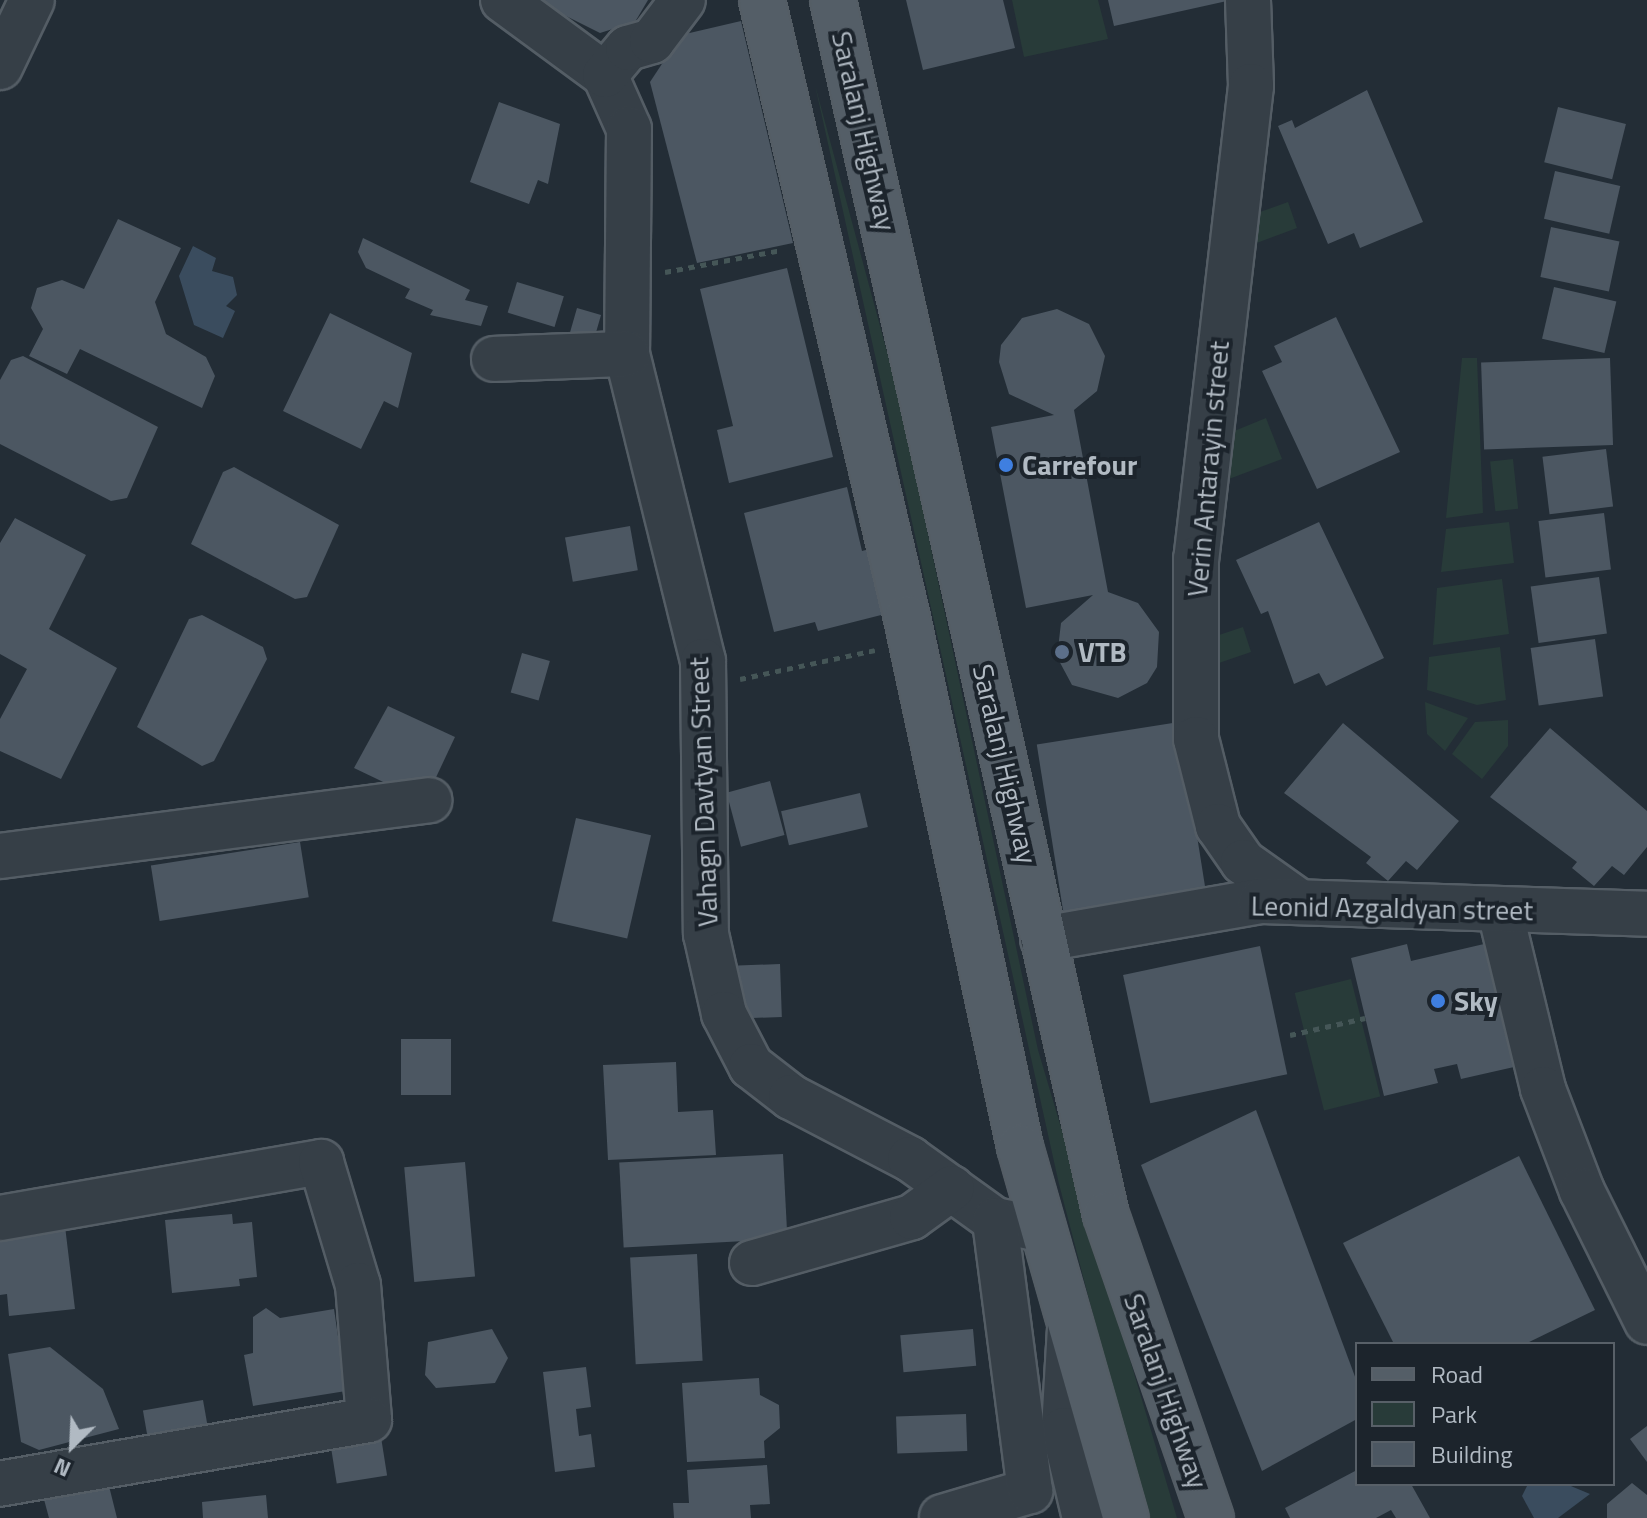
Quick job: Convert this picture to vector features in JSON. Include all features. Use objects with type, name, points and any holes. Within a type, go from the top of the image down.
[{"type":"main road","points":[[762,0],[777,51],[1041,1229],[1126,1518]]},
{"type":"main road","points":[[777,51],[838,16]]},
{"type":"main road","name":"Saralanj Highway","points":[[838,16],[1106,1215],[1211,1513]]},
{"type":"street","points":[[0,67],[32,0]]},
{"type":"street","name":"Vahagn Davtyan Street","points":[[503,0],[605,75],[629,129],[624,277],[627,354],[704,687],[706,934],[724,1014],[751,1066],[771,1082],[952,1188],[995,1220],[1041,1229]]},
{"type":"street","points":[[605,75],[628,48],[652,41],[683,0]]},
{"type":"street","name":"Verin Antarayin street","points":[[1248,0],[1251,86],[1196,559],[1196,739],[1218,826],[1243,862],[1298,901]]},
{"type":"street","points":[[494,359],[627,354]]},
{"type":"street","points":[[0,856],[429,800]]},
{"type":"street","name":"Leonid Azgaldyan street","points":[[1043,939],[1261,901],[1647,914]]},
{"type":"street","points":[[1500,911],[1543,1089],[1582,1191],[1647,1322]]},
{"type":"street","points":[[0,1218],[321,1162],[358,1285],[369,1420],[0,1484]]},
{"type":"street","points":[[752,1263],[912,1217],[952,1188]]},
{"type":"street","points":[[942,1517],[1030,1491],[995,1220]]},
{"type":"street","points":[[1070,1326],[1064,1430],[1085,1518]]},
{"type":"path","points":[[624,277],[797,247]]},
{"type":"path","points":[[704,687],[889,647]]},
{"type":"path","points":[[1290,1035],[1365,1018]]},
{"type":"green space","points":[[1012,0],[1098,0],[1108,39],[1024,57]]},
{"type":"green space","points":[[815,85],[897,389],[1038,1050],[1177,1518],[1146,1518],[1059,1184]]},
{"type":"green space","points":[[1288,202],[1297,228],[1254,244],[1257,213]]},
{"type":"green space","points":[[1462,358],[1477,358],[1483,513],[1446,518]]},
{"type":"green space","points":[[1266,418],[1282,459],[1229,479],[1227,434]]},
{"type":"green space","points":[[1513,459],[1518,509],[1495,511],[1490,461]]},
{"type":"green space","points":[[1509,522],[1514,563],[1441,572],[1446,529]]},
{"type":"green space","points":[[1502,579],[1509,634],[1433,645],[1437,588]]},
{"type":"green space","points":[[1243,627],[1251,652],[1216,664],[1216,636]]},
{"type":"green space","points":[[1500,647],[1506,700],[1477,705],[1427,690],[1429,657]]},
{"type":"green space","points":[[1425,702],[1468,718],[1445,751],[1427,734]]},
{"type":"green space","points":[[1508,720],[1508,746],[1482,779],[1452,754],[1475,722]]},
{"type":"green space","points":[[1351,979],[1380,1096],[1324,1110],[1295,993]]},
{"type":"water","points":[[193,246],[216,258],[212,271],[233,277],[237,295],[226,306],[235,311],[223,338],[194,325],[179,276]]},
{"type":"water","points":[[1527,1486],[1571,1486],[1590,1494],[1558,1518],[1534,1518],[1522,1496]]},
{"type":"building","points":[[534,0],[648,0],[635,22],[600,33]]},
{"type":"building","points":[[906,0],[1003,0],[1015,48],[923,70]]},
{"type":"building","points":[[1108,0],[1227,0],[1227,1],[1114,26]]},
{"type":"building","points":[[741,21],[793,243],[697,263],[650,82],[681,35]]},
{"type":"building","points":[[1367,90],[1423,222],[1360,248],[1354,233],[1328,244],[1278,126],[1292,120],[1295,128]]},
{"type":"building","points":[[499,102],[560,124],[548,184],[538,180],[529,204],[470,182]]},
{"type":"building","points":[[1558,107],[1626,124],[1612,179],[1544,162]]},
{"type":"building","points":[[1555,171],[1620,186],[1609,234],[1544,219]]},
{"type":"building","points":[[118,219],[181,248],[155,302],[166,334],[206,357],[215,376],[202,408],[80,349],[67,374],[29,356],[43,329],[31,308],[37,288],[62,280],[84,289]]},
{"type":"building","points":[[1551,227],[1619,242],[1609,291],[1540,277]]},
{"type":"building","points":[[363,238],[470,290],[465,300],[488,306],[481,326],[430,315],[433,310],[405,298],[410,289],[366,268],[358,252]]},
{"type":"building","points":[[787,268],[833,457],[729,483],[717,430],[733,426],[700,289]]},
{"type":"building","points":[[517,282],[564,296],[555,327],[508,313]]},
{"type":"building","points":[[1554,287],[1616,301],[1604,353],[1542,339]]},
{"type":"building","points":[[577,308],[601,315],[594,341],[570,334]]},
{"type":"building","points":[[1057,309],[1089,324],[1105,356],[1097,391],[1074,410],[1108,592],[1138,603],[1159,632],[1157,667],[1147,683],[1118,698],[1072,685],[1057,657],[1061,623],[1093,595],[1026,608],[991,427],[1054,415],[1009,394],[999,362],[1001,345],[1022,318]]},
{"type":"building","points":[[330,313],[412,353],[398,408],[384,401],[361,449],[283,411]]},
{"type":"building","points":[[1336,317],[1400,452],[1317,489],[1262,371],[1282,362],[1274,346]]},
{"type":"building","points":[[23,356],[158,427],[127,498],[111,501],[0,444],[0,380],[11,360]]},
{"type":"building","points":[[1610,358],[1613,445],[1484,449],[1481,363]]},
{"type":"building","points":[[1606,449],[1613,507],[1550,514],[1542,457]]},
{"type":"building","points":[[234,467],[339,525],[307,597],[295,599],[191,544],[223,472]]},
{"type":"building","points":[[847,487],[862,551],[881,546],[897,611],[818,631],[815,622],[774,632],[744,513]]},
{"type":"building","points":[[1604,513],[1611,570],[1545,578],[1538,521]]},
{"type":"building","points":[[15,518],[86,555],[49,629],[117,668],[61,779],[0,751],[0,719],[27,669],[0,654],[0,543]]},
{"type":"building","points":[[1319,522],[1384,658],[1326,686],[1319,673],[1294,684],[1268,611],[1261,614],[1236,560]]},
{"type":"building","points":[[630,526],[638,570],[573,582],[565,537]]},
{"type":"building","points":[[1599,577],[1607,633],[1539,643],[1531,587]]},
{"type":"building","points":[[202,615],[263,647],[267,659],[214,761],[202,766],[137,727],[189,619]]},
{"type":"building","points":[[1595,639],[1603,696],[1539,705],[1531,648]]},
{"type":"building","points":[[522,653],[550,661],[539,700],[511,692]]},
{"type":"building","points":[[388,706],[455,737],[431,788],[400,790],[354,768]]},
{"type":"building","points":[[1179,722],[1206,890],[1063,912],[1037,745]]},
{"type":"building","points":[[1343,723],[1459,821],[1417,870],[1406,861],[1388,881],[1366,863],[1371,857],[1284,793]]},
{"type":"building","points":[[1550,728],[1647,811],[1647,847],[1624,875],[1612,866],[1594,886],[1572,868],[1577,862],[1490,797]]},
{"type":"building","points":[[770,781],[784,835],[741,847],[727,793]]},
{"type":"building","points":[[860,793],[868,827],[789,845],[781,811]]},
{"type":"building","points":[[576,818],[651,835],[627,939],[552,921]]},
{"type":"building","points":[[300,842],[309,897],[160,921],[151,866]]},
{"type":"building","points":[[1407,944],[1411,961],[1484,944],[1514,1067],[1461,1079],[1457,1064],[1434,1069],[1438,1083],[1384,1096],[1351,958]]},
{"type":"building","points":[[1260,946],[1287,1074],[1150,1103],[1123,975]]},
{"type":"building","points":[[780,964],[782,1017],[740,1018],[738,965]]},
{"type":"building","points":[[401,1039],[451,1039],[451,1095],[401,1095]]},
{"type":"building","points":[[676,1062],[678,1112],[713,1110],[716,1155],[608,1160],[603,1065]]},
{"type":"building","points":[[1256,1110],[1355,1377],[1355,1420],[1262,1471],[1141,1165]]},
{"type":"building","points":[[783,1154],[787,1239],[624,1247],[619,1163]]},
{"type":"building","points":[[1519,1156],[1595,1310],[1529,1342],[1393,1342],[1343,1243]]},
{"type":"building","points":[[465,1162],[475,1277],[414,1282],[404,1167]]},
{"type":"building","points":[[232,1214],[233,1224],[252,1222],[257,1277],[239,1279],[240,1286],[172,1293],[165,1220]]},
{"type":"building","points":[[65,1226],[75,1309],[9,1316],[7,1294],[0,1295],[0,1233]]},
{"type":"building","points":[[697,1254],[703,1361],[636,1364],[630,1258]]},
{"type":"building","points":[[266,1308],[280,1318],[334,1309],[346,1391],[253,1406],[244,1355],[253,1353],[253,1317]]},
{"type":"building","points":[[492,1329],[508,1358],[495,1383],[436,1388],[425,1375],[428,1342]]},
{"type":"building","points":[[973,1329],[976,1366],[904,1372],[900,1335]]},
{"type":"building","points":[[50,1347],[103,1389],[119,1429],[39,1450],[21,1442],[8,1354]]},
{"type":"building","points":[[586,1367],[591,1407],[576,1409],[579,1436],[591,1434],[595,1467],[555,1472],[543,1372]]},
{"type":"building","points":[[759,1378],[760,1395],[779,1405],[780,1428],[764,1441],[765,1458],[687,1462],[682,1383]]},
{"type":"building","points":[[203,1400],[208,1429],[148,1439],[143,1411]]},
{"type":"building","points":[[966,1414],[967,1451],[897,1453],[896,1416]]},
{"type":"building","points":[[1647,1426],[1647,1462],[1630,1439]]},
{"type":"building","points":[[381,1437],[387,1476],[337,1483],[331,1445]]},
{"type":"building","points":[[767,1465],[770,1504],[750,1505],[751,1518],[674,1518],[673,1503],[689,1503],[687,1470]]},
{"type":"building","points":[[1355,1471],[1355,1486],[1412,1486],[1430,1518],[1396,1518],[1391,1510],[1376,1518],[1290,1518],[1285,1508]]},
{"type":"building","points":[[107,1478],[117,1518],[49,1518],[42,1492]]},
{"type":"building","points":[[1632,1483],[1647,1495],[1647,1518],[1607,1518],[1607,1504]]},
{"type":"building","points":[[266,1495],[268,1518],[203,1518],[202,1502]]},
{"type":"place","name":"Carrefour","points":[[1006,465]]},
{"type":"place","name":"VTB","points":[[1062,652]]},
{"type":"place","name":"Sky","points":[[1438,1001]]}]
